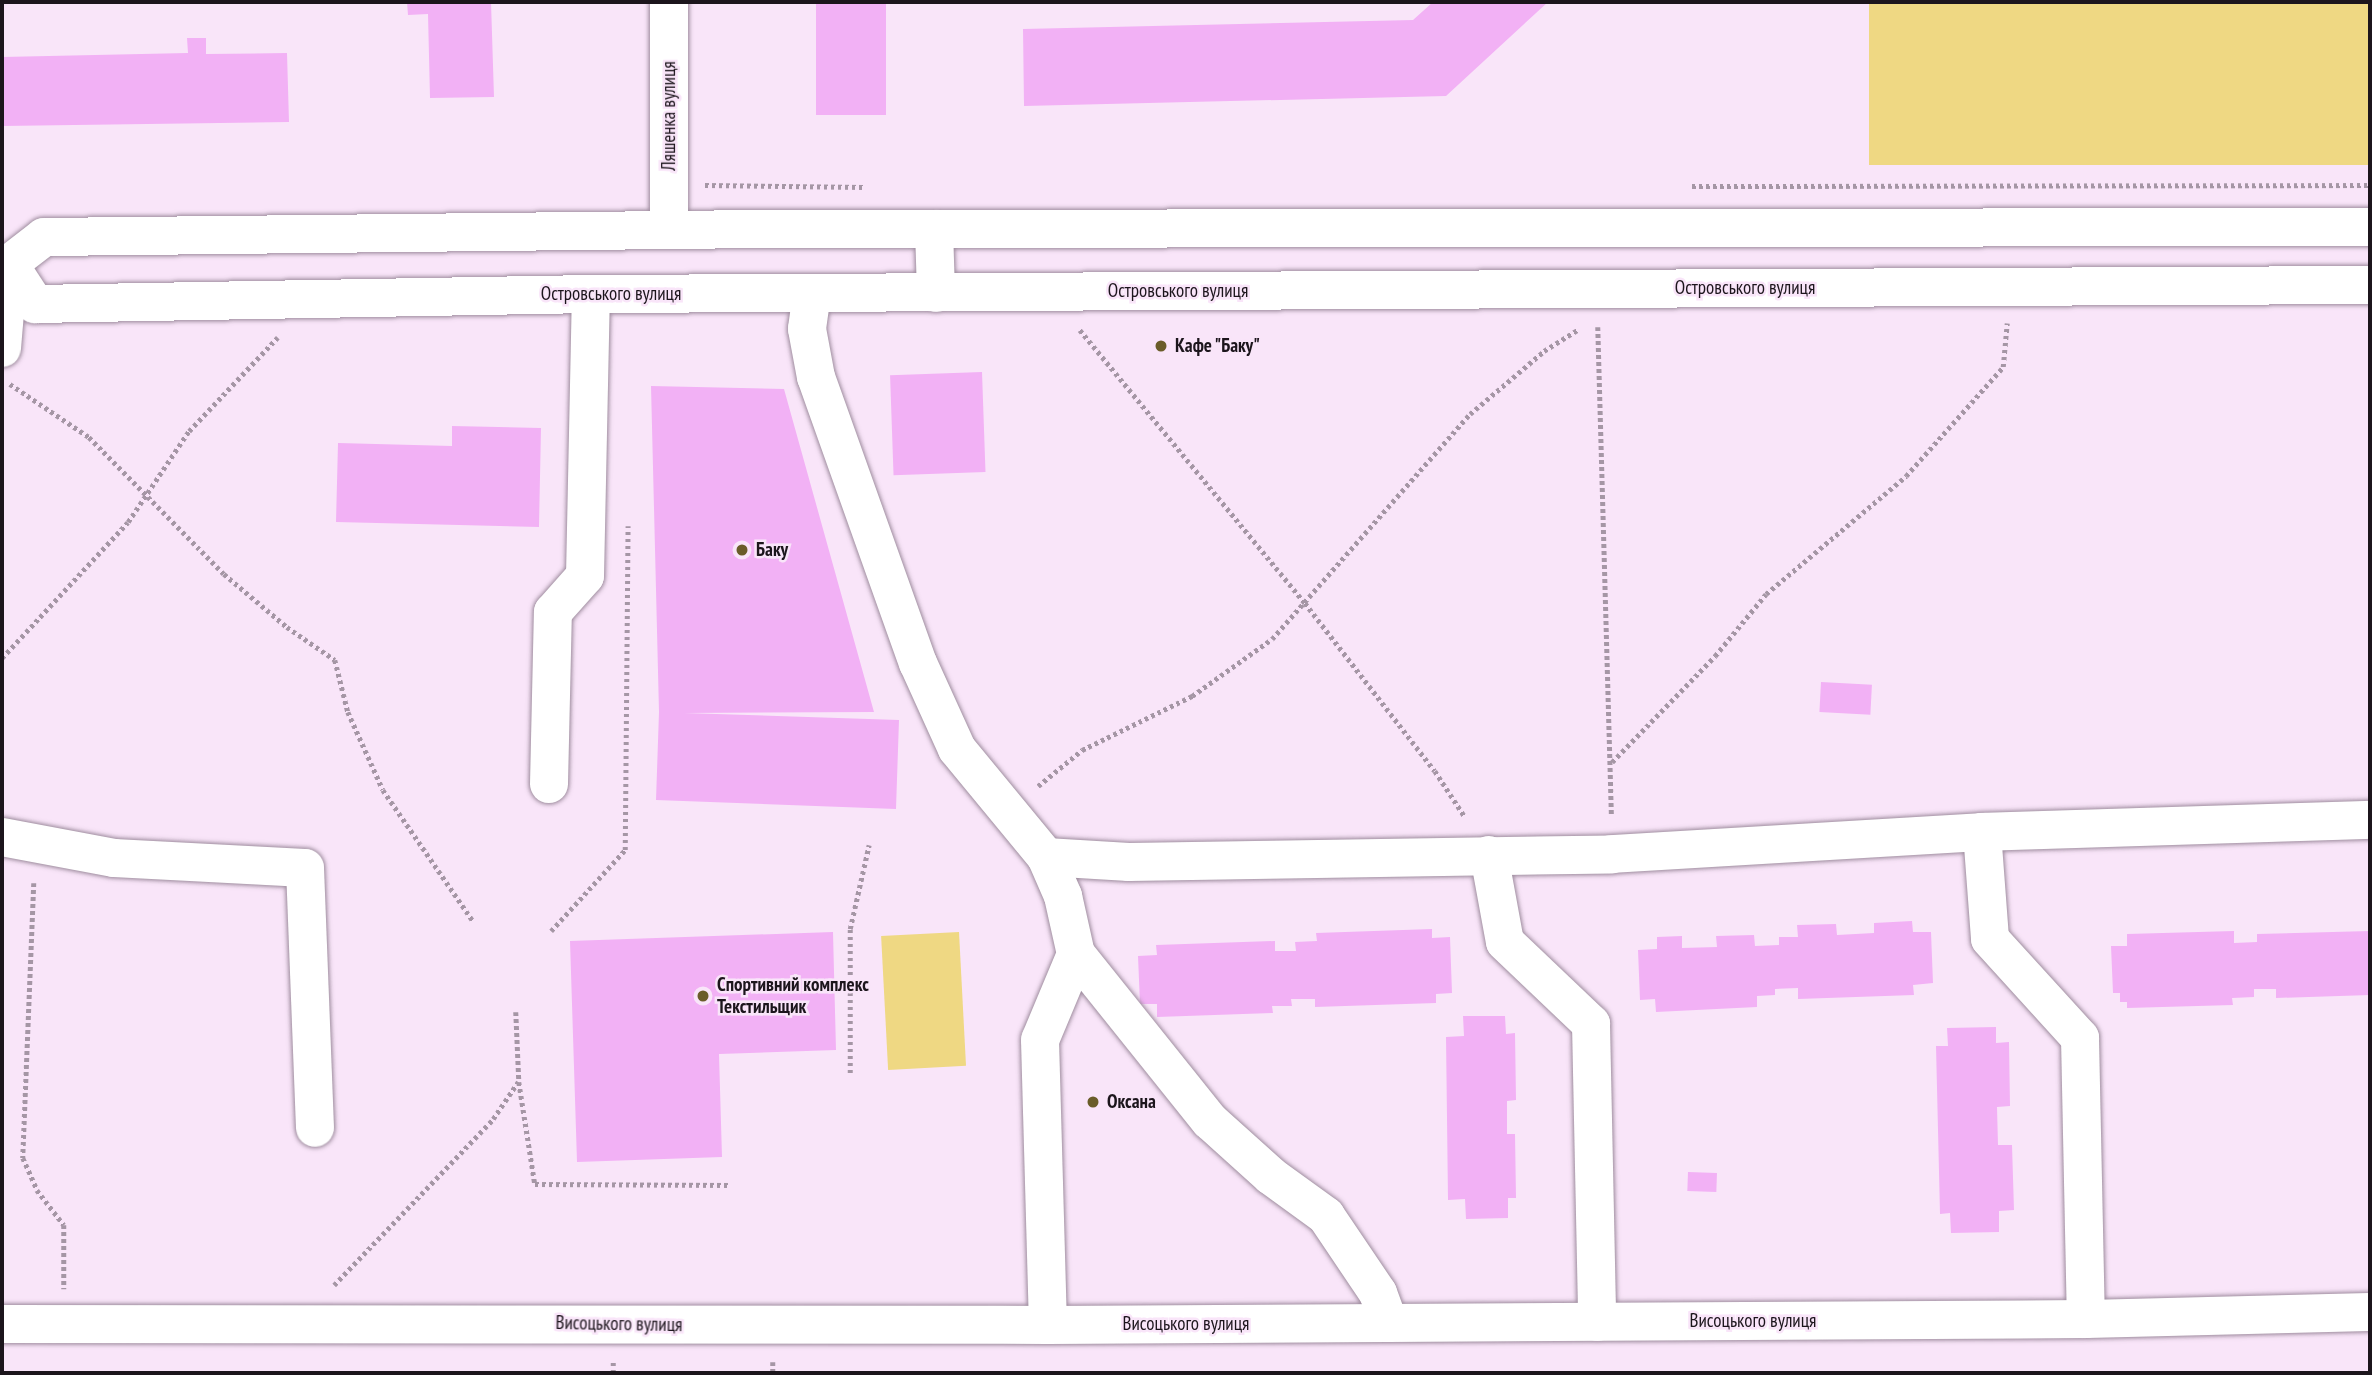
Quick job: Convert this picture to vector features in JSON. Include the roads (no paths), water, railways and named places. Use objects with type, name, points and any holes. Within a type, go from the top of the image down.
[{"type":"street","name":"Ляшенка вулиця","points":[[669,2],[669,229]]},
{"type":"street","points":[[2,348],[5,263],[44,237],[669,229],[2370,227]]},
{"type":"street","points":[[934,229],[936,293]]},
{"type":"street","name":"Островського вулиця","points":[[5,263],[35,304],[308,297],[1048,292],[1594,303],[2008,286],[2370,285]]},
{"type":"street","points":[[812,293],[807,329],[816,377],[918,663],[957,749],[1006,813],[1046,857],[1063,896],[1076,954],[1210,1121],[1271,1176],[1326,1216],[1378,1293],[1389,1323]]},
{"type":"street","points":[[549,784],[554,612],[585,576],[591,294]]},
{"type":"street","points":[[1046,857],[1129,862],[1612,854],[1982,832],[2370,820]]},
{"type":"street","points":[[1982,832],[1990,939],[2081,1038],[2086,1319]]},
{"type":"street","points":[[2,837],[114,858],[305,868],[315,1128]]},
{"type":"street","points":[[1489,855],[1505,942],[1591,1024],[1597,1322]]},
{"type":"street","points":[[1048,1325],[1040,1040],[1076,954]]},
{"type":"street","name":"Висоцького вулиця","points":[[2,1324],[1048,1325],[2086,1319],[2370,1312]]},
{"type":"place","name":"Кафе \"Баку\"","points":[[1161,346]]},
{"type":"place","name":"Баку","points":[[742,550]]},
{"type":"place","name":"Спортивний комплекс Текстильщик","points":[[703,996]]},
{"type":"place","name":"Оксана","points":[[1093,1102]]}]
